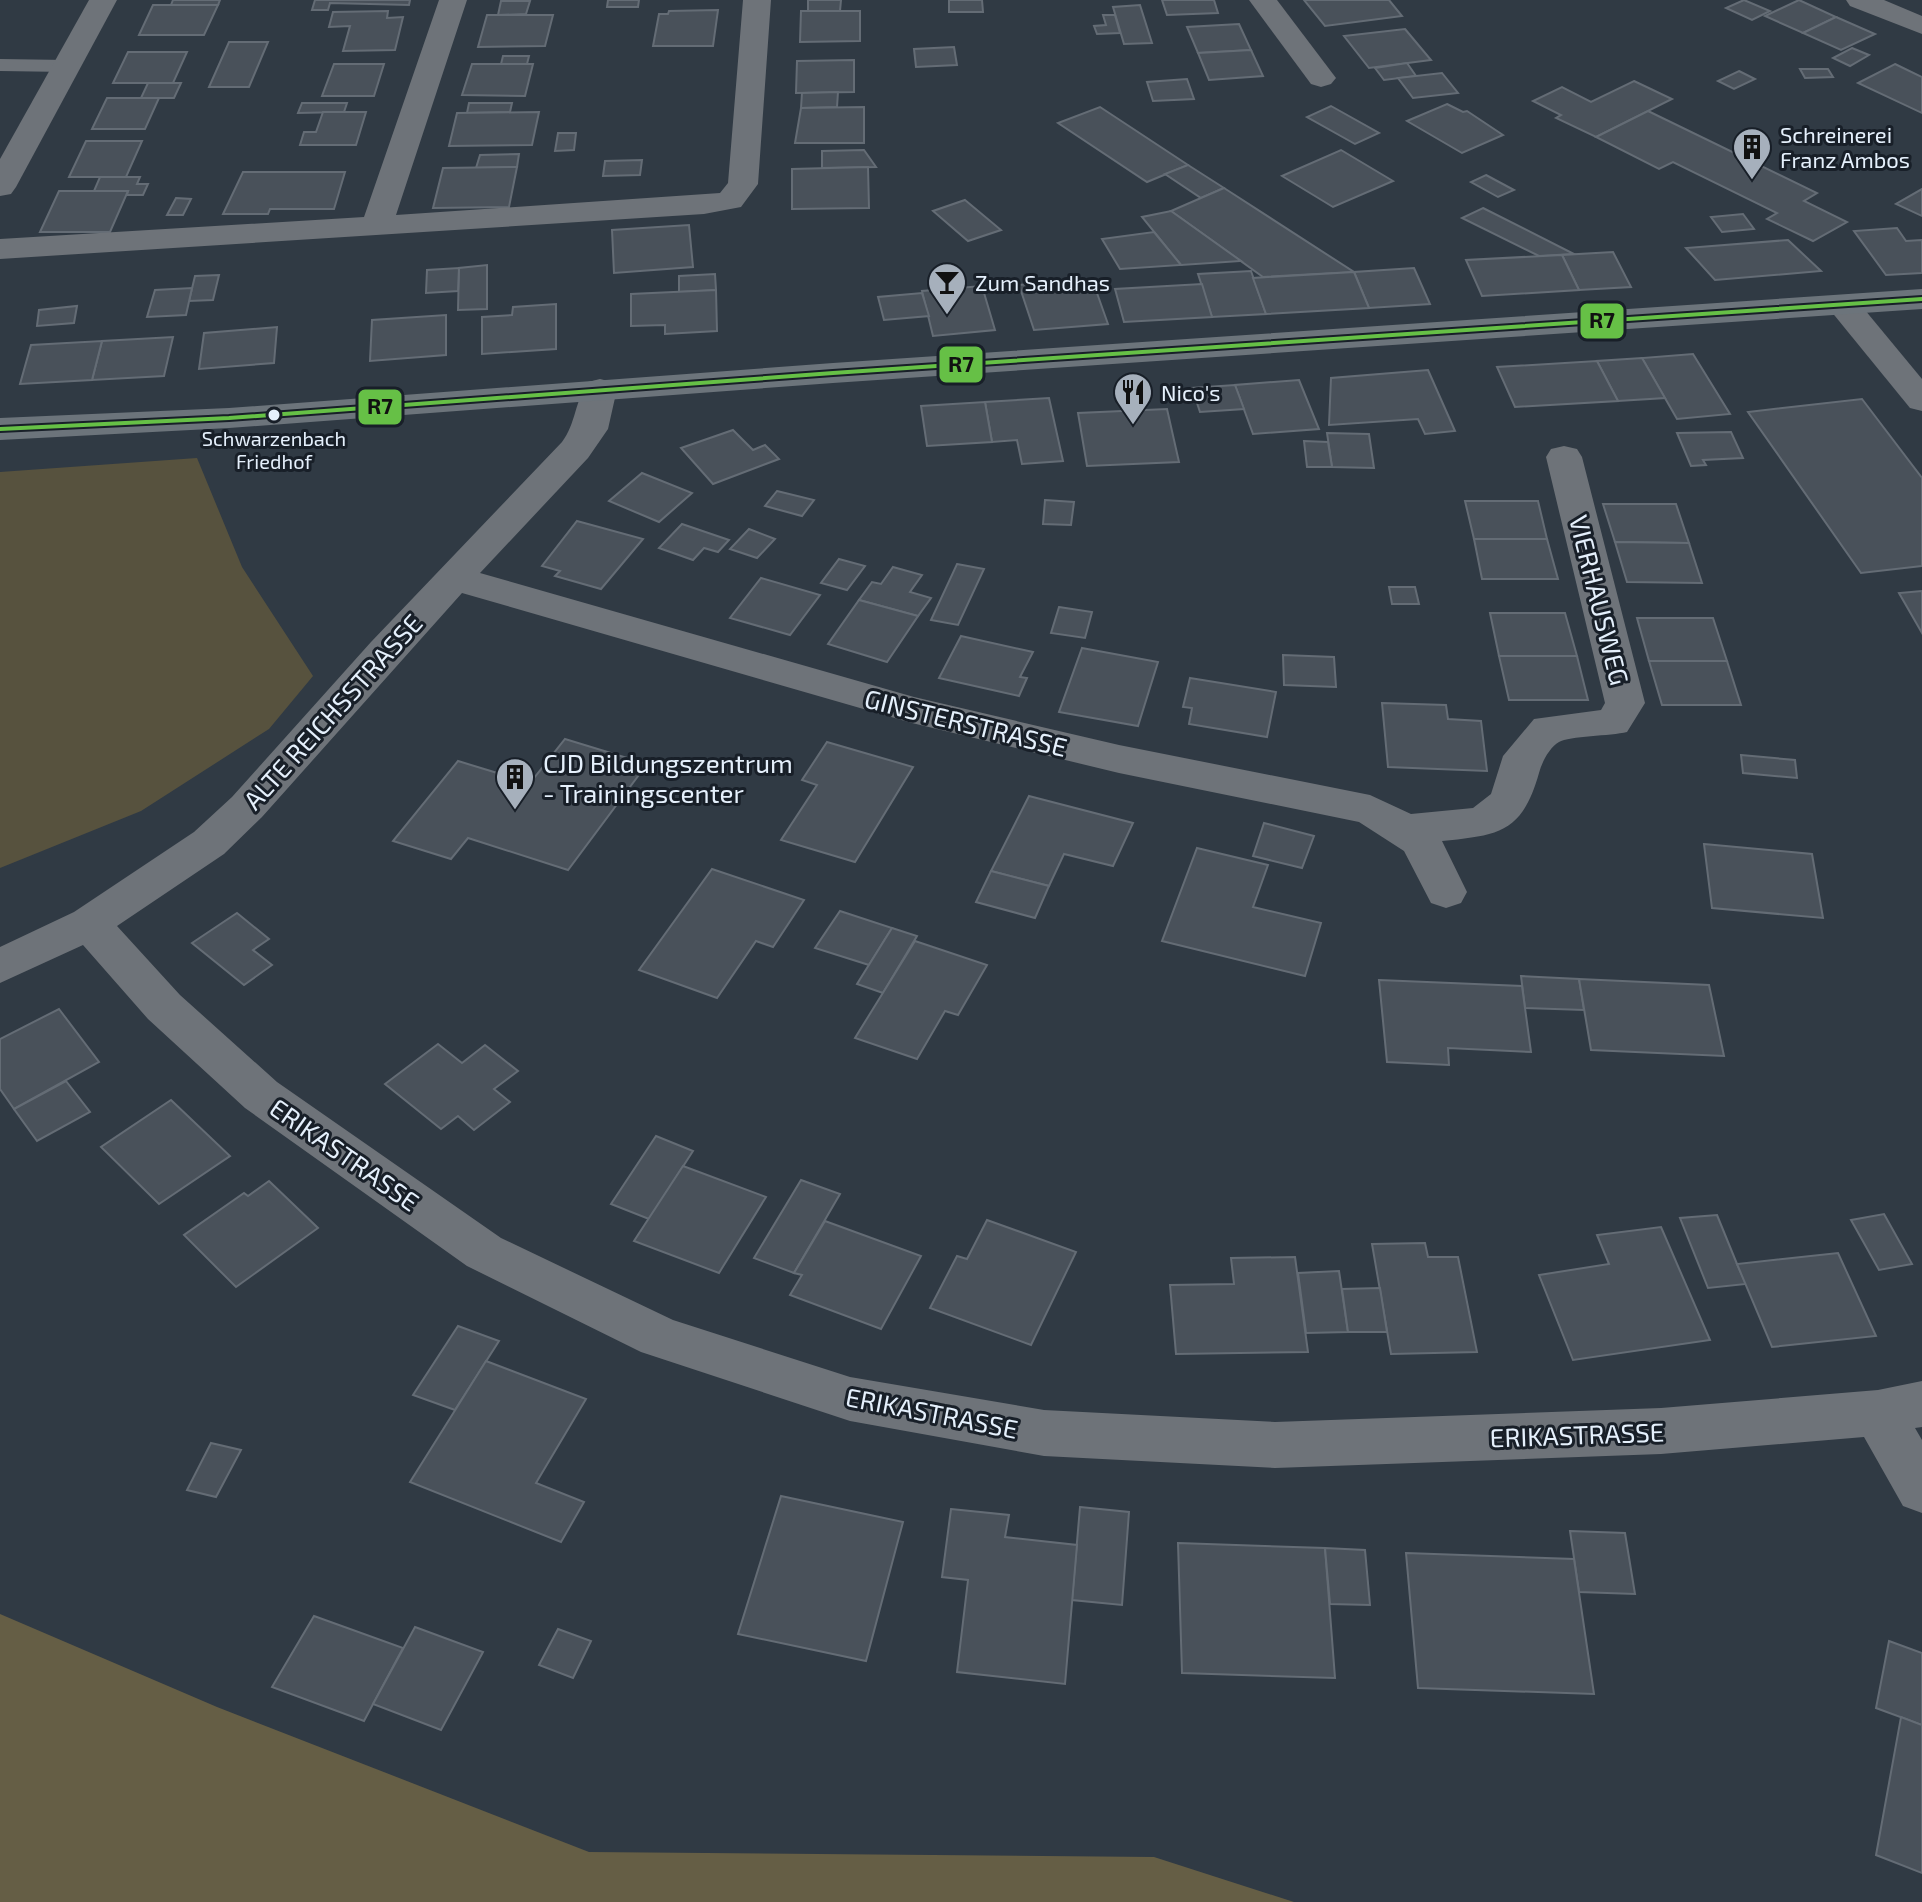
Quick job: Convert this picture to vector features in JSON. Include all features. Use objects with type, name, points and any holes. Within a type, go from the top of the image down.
[{"type":"main road","points":[[0,429],[229,418],[600,389],[1922,299]]},
{"type":"street","points":[[0,187],[103,0]]},
{"type":"street","points":[[377,225],[453,0]]},
{"type":"street","points":[[0,249],[704,205],[730,200],[743,184],[757,0]]},
{"type":"street","points":[[1263,0],[1321,78]]},
{"type":"street","points":[[1860,0],[1922,26]]},
{"type":"street","points":[[1843,305],[1922,401]]},
{"type":"street","name":"ALTE REICHSSTRASSE","points":[[0,966],[89,923],[209,843],[228,825],[575,450],[590,429],[600,389]]},
{"type":"street","name":"VIERHAUSWEG","points":[[1407,829],[1484,822],[1510,801],[1523,756],[1548,729],[1613,722],[1625,703],[1564,457]]},
{"type":"street","name":"GINSTERSTRASSE","points":[[454,578],[912,710],[1119,759],[1370,810],[1407,829],[1431,852],[1446,892]]},
{"type":"street","name":"ERIKASTRASSE","points":[[89,923],[164,1007],[261,1095],[484,1252],[659,1337],[850,1399],[1044,1433],[1275,1445],[1661,1431],[1900,1409]]},
{"type":"street","points":[[1900,1409],[1922,1489]]},
{"type":"lane","points":[[0,65],[67,66]]},
{"type":"shaded area","points":[[197,458],[242,567],[313,676],[269,729],[141,811],[0,868],[0,472]]},
{"type":"shaded area","points":[[0,1614],[217,1707],[589,1852],[1154,1857],[1294,1902],[0,1902]]},
{"type":"building","points":[[173,0],[220,0],[218,5],[171,5]]},
{"type":"building","points":[[315,0],[410,0],[409,5],[330,3],[328,10],[312,10]]},
{"type":"building","points":[[608,0],[639,0],[638,7],[607,7]]},
{"type":"building","points":[[808,0],[841,0],[840,11],[808,11]]},
{"type":"building","points":[[949,0],[982,0],[983,12],[949,12]]},
{"type":"building","points":[[1162,0],[1214,0],[1218,13],[1167,15]]},
{"type":"building","points":[[1304,0],[1389,0],[1402,16],[1325,26]]},
{"type":"building","points":[[1744,0],[1770,11],[1752,20],[1726,8]]},
{"type":"building","points":[[1799,0],[1836,17],[1803,33],[1765,16]]},
{"type":"building","points":[[501,1],[530,1],[526,14],[498,15]]},
{"type":"building","points":[[153,5],[218,5],[204,35],[139,35]]},
{"type":"building","points":[[1140,5],[1152,43],[1124,44],[1113,7]]},
{"type":"building","points":[[718,10],[713,46],[653,46],[659,14]]},
{"type":"building","points":[[388,11],[387,18],[403,17],[395,50],[343,51],[350,26],[329,27],[333,12]]},
{"type":"building","points":[[801,11],[860,11],[860,41],[800,42]]},
{"type":"building","points":[[487,15],[553,15],[545,46],[478,47]]},
{"type":"building","points":[[1103,15],[1115,15],[1120,33],[1097,34],[1094,26],[1106,25]]},
{"type":"building","points":[[1836,17],[1875,34],[1841,50],[1803,33]]},
{"type":"building","points":[[1239,24],[1251,50],[1198,53],[1187,27]]},
{"type":"building","points":[[1405,29],[1431,60],[1369,68],[1344,36]]},
{"type":"building","points":[[229,42],[268,42],[249,87],[209,87]]},
{"type":"building","points":[[954,47],[957,65],[916,67],[914,49]]},
{"type":"building","points":[[1852,48],[1869,55],[1850,66],[1833,58]]},
{"type":"building","points":[[1251,50],[1263,76],[1209,80],[1198,53]]},
{"type":"building","points":[[128,52],[187,52],[173,83],[113,83]]},
{"type":"building","points":[[503,56],[529,56],[527,64],[501,64]]},
{"type":"building","points":[[854,60],[854,92],[796,93],[797,61]]},
{"type":"building","points":[[1407,63],[1416,76],[1384,80],[1375,68]]},
{"type":"building","points":[[334,64],[384,64],[374,96],[322,96]]},
{"type":"building","points":[[472,64],[533,64],[525,96],[462,95]]},
{"type":"building","points":[[1895,64],[1922,77],[1922,113],[1858,83]]},
{"type":"building","points":[[1800,69],[1828,69],[1833,77],[1805,78]]},
{"type":"building","points":[[1739,71],[1755,79],[1734,89],[1718,81]]},
{"type":"building","points":[[1442,73],[1458,93],[1413,98],[1398,78]]},
{"type":"building","points":[[1187,79],[1194,99],[1153,101],[1147,82]]},
{"type":"building","points":[[1634,81],[1672,99],[1596,137],[1556,118],[1561,115],[1533,101],[1562,87],[1591,102]]},
{"type":"building","points":[[148,83],[181,83],[174,98],[141,98]]},
{"type":"building","points":[[838,92],[837,107],[801,108],[802,93]]},
{"type":"building","points":[[107,98],[159,98],[145,129],[92,129]]},
{"type":"building","points":[[302,103],[347,103],[344,112],[298,113]]},
{"type":"building","points":[[469,103],[512,103],[510,112],[467,113]]},
{"type":"building","points":[[1447,104],[1467,111],[1503,135],[1462,153],[1407,121]]},
{"type":"building","points":[[1331,106],[1379,133],[1355,144],[1307,117]]},
{"type":"building","points":[[864,107],[864,143],[795,143],[801,108]]},
{"type":"building","points":[[1100,107],[1188,165],[1147,182],[1058,123]]},
{"type":"building","name":"Schreinerei Franz Ambos","points":[[1648,111],[1817,193],[1804,201],[1847,222],[1813,241],[1767,219],[1777,213],[1673,162],[1659,169],[1596,137]]},
{"type":"building","points":[[323,112],[366,112],[356,145],[300,145],[304,132],[316,132]]},
{"type":"building","points":[[539,112],[532,145],[449,146],[457,113]]},
{"type":"building","points":[[558,133],[576,133],[574,150],[555,151]]},
{"type":"building","points":[[86,141],[142,141],[126,177],[69,177]]},
{"type":"building","points":[[864,150],[876,167],[822,168],[822,151]]},
{"type":"building","points":[[1341,150],[1393,181],[1333,207],[1282,176]]},
{"type":"building","points":[[519,154],[517,167],[476,168],[480,155]]},
{"type":"building","points":[[642,160],[640,175],[603,176],[605,161]]},
{"type":"building","points":[[1188,165],[1224,188],[1201,198],[1165,174]]},
{"type":"building","points":[[517,167],[509,207],[433,208],[443,168]]},
{"type":"building","points":[[868,167],[869,208],[792,209],[792,169]]},
{"type":"building","points":[[243,172],[345,172],[334,209],[270,209],[268,214],[223,214]]},
{"type":"building","points":[[1486,175],[1514,190],[1498,197],[1471,182]]},
{"type":"building","points":[[100,177],[140,177],[137,184],[148,184],[143,195],[127,195],[128,191],[94,191]]},
{"type":"building","points":[[1224,188],[1354,272],[1263,277],[1171,211]]},
{"type":"building","points":[[1922,189],[1922,216],[1896,204]]},
{"type":"building","points":[[59,191],[128,191],[110,232],[40,232]]},
{"type":"building","points":[[176,198],[191,199],[183,215],[167,215]]},
{"type":"building","points":[[965,200],[1001,230],[968,241],[933,211]]},
{"type":"building","points":[[1483,208],[1574,254],[1539,256],[1462,218]]},
{"type":"building","points":[[1171,211],[1241,261],[1181,265],[1142,217]]},
{"type":"building","points":[[1743,214],[1754,229],[1722,232],[1711,217]]},
{"type":"building","points":[[689,225],[693,267],[614,273],[612,230]]},
{"type":"building","points":[[1897,228],[1906,241],[1922,240],[1922,273],[1886,275],[1854,231]]},
{"type":"building","points":[[1154,232],[1181,265],[1120,269],[1102,239]]},
{"type":"building","points":[[1788,240],[1821,271],[1715,280],[1686,248]]},
{"type":"building","points":[[1613,252],[1631,287],[1579,290],[1562,255]]},
{"type":"building","points":[[1562,255],[1579,290],[1482,296],[1466,260]]},
{"type":"building","points":[[487,265],[487,309],[458,310],[459,268]]},
{"type":"building","points":[[459,268],[458,291],[426,293],[427,270]]},
{"type":"building","points":[[1414,268],[1430,304],[1369,308],[1354,272]]},
{"type":"building","points":[[1251,271],[1266,314],[1212,317],[1198,274]]},
{"type":"building","points":[[1354,272],[1369,308],[1266,314],[1253,278]]},
{"type":"building","points":[[715,274],[716,290],[679,292],[679,276]]},
{"type":"building","points":[[219,275],[213,300],[189,301],[195,276]]},
{"type":"building","points":[[1092,279],[1108,324],[1034,330],[1019,285]]},
{"type":"building","points":[[1202,284],[1212,317],[1124,322],[1115,289]]},
{"type":"building","points":[[982,286],[995,330],[933,336],[922,291]]},
{"type":"building","points":[[192,288],[186,315],[147,317],[155,290]]},
{"type":"building","points":[[716,290],[717,331],[665,334],[665,325],[631,326],[631,294]]},
{"type":"building","points":[[922,293],[929,316],[884,320],[878,297]]},
{"type":"building","points":[[556,304],[556,349],[482,354],[482,317],[512,315],[513,307]]},
{"type":"building","points":[[77,306],[74,323],[37,326],[39,310]]},
{"type":"building","points":[[446,315],[446,355],[370,361],[372,320]]},
{"type":"building","points":[[277,327],[274,363],[199,369],[204,333]]},
{"type":"building","points":[[173,337],[164,376],[92,380],[102,341]]},
{"type":"building","points":[[102,341],[92,380],[20,384],[31,345]]},
{"type":"building","points":[[1693,354],[1730,414],[1677,419],[1642,358]]},
{"type":"building","points":[[1642,358],[1665,398],[1618,401],[1597,361]]},
{"type":"building","points":[[1597,361],[1618,401],[1515,407],[1497,367]]},
{"type":"building","points":[[1428,370],[1455,431],[1425,434],[1418,419],[1329,425],[1331,378]]},
{"type":"building","points":[[1299,380],[1319,429],[1253,434],[1235,385]]},
{"type":"building","points":[[1235,385],[1244,409],[1200,412],[1192,388]]},
{"type":"building","points":[[1049,398],[1063,461],[1022,464],[1017,440],[992,442],[985,402]]},
{"type":"building","points":[[1862,399],[1922,478],[1922,566],[1861,573],[1748,412]]},
{"type":"building","points":[[985,402],[992,442],[927,446],[921,406]]},
{"type":"building","points":[[1167,409],[1179,462],[1087,466],[1078,413]]},
{"type":"building","points":[[733,430],[753,450],[765,445],[779,459],[713,484],[681,448]]},
{"type":"building","points":[[1731,432],[1743,458],[1703,460],[1706,465],[1691,466],[1677,433]]},
{"type":"building","points":[[1327,433],[1369,434],[1374,468],[1332,467]]},
{"type":"building","points":[[1304,441],[1328,442],[1332,467],[1307,467]]},
{"type":"building","points":[[642,473],[692,493],[659,522],[609,501]]},
{"type":"building","points":[[777,491],[814,500],[802,516],[765,506]]},
{"type":"building","points":[[1045,500],[1074,502],[1071,525],[1043,524]]},
{"type":"building","points":[[1465,501],[1538,501],[1547,539],[1474,539]]},
{"type":"building","points":[[1603,504],[1676,504],[1689,543],[1615,542]]},
{"type":"building","points":[[577,521],[643,539],[601,589],[555,576],[560,571],[542,566]]},
{"type":"building","points":[[682,524],[729,540],[718,552],[704,548],[693,560],[659,548]]},
{"type":"building","points":[[749,529],[775,539],[757,558],[730,549]]},
{"type":"building","points":[[1474,539],[1547,539],[1558,579],[1482,579]]},
{"type":"building","points":[[1615,542],[1689,543],[1702,583],[1627,582]]},
{"type":"building","points":[[839,559],[865,566],[847,590],[821,583]]},
{"type":"building","points":[[957,564],[984,569],[958,625],[931,620]]},
{"type":"building","points":[[893,567],[922,575],[910,592],[931,598],[918,616],[859,600],[872,582],[881,584]]},
{"type":"building","points":[[761,578],[820,595],[790,635],[730,618]]},
{"type":"building","points":[[1389,587],[1415,587],[1419,604],[1392,604]]},
{"type":"building","points":[[1922,591],[1922,633],[1899,593]]},
{"type":"building","points":[[859,600],[918,616],[887,662],[828,644]]},
{"type":"building","points":[[1059,607],[1092,612],[1085,638],[1051,633]]},
{"type":"building","points":[[1490,613],[1565,613],[1577,656],[1499,656]]},
{"type":"building","points":[[1637,618],[1713,618],[1727,661],[1649,661]]},
{"type":"building","points":[[961,636],[1033,652],[1020,677],[1027,678],[1019,696],[939,678]]},
{"type":"building","points":[[1082,648],[1158,662],[1138,726],[1059,712]]},
{"type":"building","points":[[1283,655],[1334,657],[1336,687],[1284,685]]},
{"type":"building","points":[[1499,656],[1577,656],[1588,700],[1509,700]]},
{"type":"building","points":[[1649,661],[1727,661],[1741,705],[1662,705]]},
{"type":"building","points":[[1190,678],[1276,692],[1267,737],[1189,724],[1192,708],[1183,707]]},
{"type":"building","points":[[1382,703],[1446,705],[1448,719],[1481,721],[1487,771],[1388,767]]},
{"type":"building","name":"CJD Bildungszentrum - Trainingscenter","points":[[565,739],[647,764],[568,870],[468,838],[451,859],[393,841],[458,761],[530,783]]},
{"type":"building","points":[[827,742],[913,767],[855,862],[781,840],[817,785],[802,780]]},
{"type":"building","points":[[1741,755],[1795,760],[1797,778],[1743,773]]},
{"type":"building","points":[[1029,796],[1133,823],[1113,866],[1064,854],[1049,886],[991,871]]},
{"type":"building","points":[[1264,823],[1314,836],[1302,868],[1253,856]]},
{"type":"building","points":[[1704,844],[1812,854],[1823,918],[1712,908]]},
{"type":"building","points":[[1197,848],[1268,865],[1253,907],[1321,923],[1305,976],[1162,941]]},
{"type":"building","points":[[712,869],[804,900],[773,947],[756,941],[717,998],[639,970]]},
{"type":"building","points":[[991,871],[1049,886],[1035,918],[976,902]]},
{"type":"building","points":[[840,911],[892,928],[869,965],[815,948]]},
{"type":"building","points":[[237,913],[269,939],[253,950],[272,965],[244,985],[192,943]]},
{"type":"building","points":[[892,928],[917,936],[883,993],[857,984]]},
{"type":"building","points":[[915,941],[987,965],[958,1015],[945,1011],[917,1059],[855,1038]]},
{"type":"building","points":[[1521,976],[1579,979],[1584,1010],[1525,1008]]},
{"type":"building","points":[[1579,979],[1709,985],[1724,1056],[1591,1050]]},
{"type":"building","points":[[1379,980],[1522,986],[1531,1052],[1448,1048],[1449,1065],[1387,1062]]},
{"type":"building","points":[[59,1009],[99,1062],[14,1109],[0,1089],[0,1039]]},
{"type":"building","points":[[438,1044],[462,1063],[485,1045],[518,1071],[494,1089],[510,1102],[474,1130],[458,1116],[441,1129],[385,1084]]},
{"type":"building","points":[[66,1081],[90,1112],[37,1141],[14,1109]]},
{"type":"building","points":[[171,1100],[230,1156],[159,1204],[101,1147]]},
{"type":"building","points":[[656,1136],[693,1151],[649,1219],[611,1204]]},
{"type":"building","points":[[683,1166],[766,1197],[719,1273],[634,1241]]},
{"type":"building","points":[[801,1180],[840,1194],[794,1273],[754,1258]]},
{"type":"building","points":[[269,1181],[318,1228],[236,1287],[184,1235],[244,1193],[248,1196]]},
{"type":"building","points":[[1884,1214],[1912,1264],[1879,1270],[1851,1220]]},
{"type":"building","points":[[1717,1215],[1746,1284],[1708,1288],[1680,1218]]},
{"type":"building","points":[[987,1220],[1076,1252],[1031,1345],[930,1308],[957,1256],[967,1259]]},
{"type":"building","points":[[825,1221],[921,1256],[881,1329],[790,1295],[802,1275],[794,1273]]},
{"type":"building","points":[[1661,1227],[1710,1340],[1573,1360],[1539,1275],[1609,1264],[1597,1235]]},
{"type":"building","points":[[1425,1243],[1428,1257],[1458,1257],[1477,1352],[1391,1354],[1372,1244]]},
{"type":"building","points":[[1838,1253],[1876,1336],[1772,1347],[1737,1264]]},
{"type":"building","points":[[1295,1257],[1308,1352],[1176,1354],[1170,1285],[1234,1284],[1231,1258]]},
{"type":"building","points":[[1339,1271],[1348,1332],[1306,1333],[1298,1273]]},
{"type":"building","points":[[1380,1288],[1387,1332],[1348,1332],[1342,1289]]},
{"type":"building","points":[[458,1326],[499,1341],[455,1410],[413,1395]]},
{"type":"building","points":[[486,1361],[586,1399],[536,1483],[584,1502],[561,1542],[410,1482]]},
{"type":"building","points":[[211,1443],[241,1450],[216,1497],[187,1490]]},
{"type":"building","points":[[781,1496],[903,1522],[866,1661],[738,1634]]},
{"type":"building","points":[[1080,1507],[1129,1512],[1122,1605],[1072,1600]]},
{"type":"building","points":[[951,1509],[1009,1515],[1005,1537],[1077,1545],[1065,1684],[957,1672],[968,1580],[942,1577]]},
{"type":"building","points":[[1570,1531],[1625,1533],[1635,1594],[1579,1592]]},
{"type":"building","points":[[1178,1543],[1325,1548],[1335,1678],[1182,1673]]},
{"type":"building","points":[[1325,1548],[1365,1550],[1370,1605],[1330,1604]]},
{"type":"building","points":[[1406,1553],[1574,1559],[1594,1694],[1418,1688]]},
{"type":"building","points":[[314,1616],[403,1648],[364,1721],[272,1687]]},
{"type":"building","points":[[415,1627],[483,1652],[441,1730],[373,1704]]},
{"type":"building","points":[[558,1629],[591,1641],[573,1678],[539,1665]]},
{"type":"building","points":[[1889,1641],[1922,1653],[1922,1725],[1876,1708]]},
{"type":"building","points":[[1901,1717],[1922,1725],[1922,1873],[1876,1855]]},
{"type":"transit line","name":"R7","points":[[0,429],[229,418],[833,373],[1922,299]]},
{"type":"place","name":"Schreinerei Franz Ambos","points":[[1752,181]]},
{"type":"place","name":"Zum Sandhas","points":[[947,316]]},
{"type":"place","name":"Schwarzenbach Friedhof","points":[[274,415]]},
{"type":"place","name":"Nico's","points":[[1133,426]]},
{"type":"place","name":"CJD Bildungszentrum - Trainingscenter","points":[[515,811]]}]
